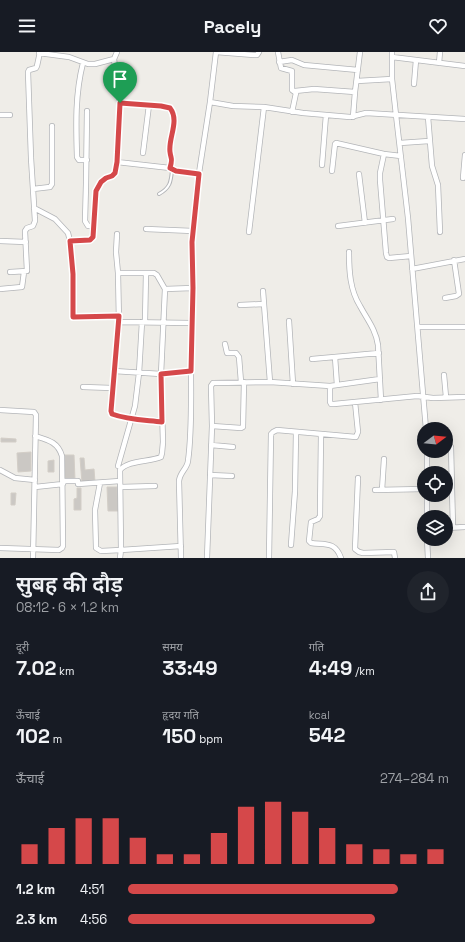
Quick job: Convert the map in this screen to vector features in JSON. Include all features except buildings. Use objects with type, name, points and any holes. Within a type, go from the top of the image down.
[{"type":"street","points":[[70,241],[90,240],[93,237],[97,187],[106,178],[115,173],[117,162],[120,103],[114,59],[116,52]]},
{"type":"street","points":[[181,558],[179,481],[180,473],[188,463],[191,424],[191,323],[193,288],[192,242],[199,174],[216,52],[257,55],[259,52]]},
{"type":"street","points":[[278,52],[279,62],[283,69],[292,71],[292,90],[296,93],[292,112]]},
{"type":"street","points":[[352,117],[360,52]]},
{"type":"street","points":[[439,63],[440,52]]},
{"type":"street","points":[[0,289],[22,287],[24,272],[27,270],[26,229],[34,224],[28,72],[29,70],[36,68],[39,53],[69,57],[83,63],[95,64],[114,59]]},
{"type":"street","points":[[426,422],[408,218],[392,79],[392,55],[416,60],[465,66]]},
{"type":"street","points":[[279,62],[292,60],[304,65],[358,70]]},
{"type":"street","points":[[414,84],[416,60]]},
{"type":"street","points":[[83,63],[78,84],[76,105],[77,157],[78,160],[87,160]]},
{"type":"street","points":[[357,81],[392,79]]},
{"type":"street","points":[[295,91],[314,89],[355,92]]},
{"type":"street","points":[[210,102],[233,106],[264,107],[292,112],[352,117],[366,113],[465,119]]},
{"type":"street","points":[[120,103],[168,107],[172,110],[174,120],[170,152],[172,158],[171,168]]},
{"type":"street","points":[[143,153],[149,105]]},
{"type":"street","points":[[249,232],[264,107]]},
{"type":"street","points":[[87,112],[85,221],[88,226],[94,226]]},
{"type":"street","points":[[0,115],[10,115]]},
{"type":"street","points":[[322,165],[326,115]]},
{"type":"street","points":[[428,116],[429,141],[433,171],[438,182],[440,232]]},
{"type":"street","points":[[33,189],[50,187],[52,184],[52,126]]},
{"type":"street","points":[[400,143],[429,141]]},
{"type":"street","points":[[332,171],[336,143],[384,154],[401,156]]},
{"type":"street","points":[[384,154],[380,180],[387,257],[411,256]]},
{"type":"street","points":[[463,178],[465,155]]},
{"type":"street","points":[[117,162],[171,168],[176,171],[199,174]]},
{"type":"street","points":[[360,174],[364,223]]},
{"type":"street","points":[[34,208],[55,219],[68,234],[73,274],[73,317],[119,316]]},
{"type":"street","points":[[338,226],[393,219]]},
{"type":"street","points":[[146,229],[193,231]]},
{"type":"street","points":[[117,234],[116,252],[119,322],[110,408],[112,414],[131,419],[162,422]]},
{"type":"street","points":[[0,241],[26,242]]},
{"type":"street","points":[[349,252],[351,284],[360,306],[375,332],[378,341],[381,400]]},
{"type":"street","points":[[412,269],[465,258]]},
{"type":"street","points":[[445,298],[459,294],[454,260]]},
{"type":"street","points":[[10,272],[24,272]]},
{"type":"street","points":[[118,273],[154,273],[157,275],[165,288],[161,374],[162,453],[161,457],[121,468],[120,470],[120,558]]},
{"type":"street","points":[[118,466],[135,406],[144,322],[146,273]]},
{"type":"street","points":[[165,288],[193,288]]},
{"type":"street","points":[[262,291],[270,382]]},
{"type":"street","points":[[240,305],[264,304]]},
{"type":"street","points":[[289,321],[293,384]]},
{"type":"street","points":[[119,322],[191,323]]},
{"type":"street","points":[[418,327],[465,327]]},
{"type":"street","points":[[212,426],[243,427],[242,382],[239,357],[236,353],[227,353],[225,344]]},
{"type":"street","points":[[312,359],[379,353]]},
{"type":"street","points":[[335,357],[337,385]]},
{"type":"street","points":[[114,371],[161,374],[191,371]]},
{"type":"street","points":[[444,375],[446,398]]},
{"type":"street","points":[[207,558],[212,426],[212,384],[215,382],[270,382],[330,386],[380,380]]},
{"type":"street","points":[[330,386],[332,404],[417,396],[446,398],[465,397]]},
{"type":"street","points":[[83,387],[112,388]]},
{"type":"street","points":[[269,558],[271,434],[277,430],[356,437],[358,432],[355,402]]},
{"type":"street","points":[[0,410],[35,412],[33,558]]},
{"type":"street","points":[[291,545],[295,491],[296,432]]},
{"type":"street","points":[[321,434],[320,516],[314,522],[311,522],[309,541],[316,544],[332,545],[339,553],[341,558]]},
{"type":"street","points":[[0,548],[59,550],[62,548],[62,456],[58,446],[52,442],[35,436]]},
{"type":"street","points":[[211,445],[233,447]]},
{"type":"street","points":[[451,458],[453,510]]},
{"type":"street","points":[[382,490],[384,459]]},
{"type":"street","points":[[0,470],[15,478],[35,480]]},
{"type":"street","points":[[210,475],[232,476]]},
{"type":"street","points":[[358,478],[355,549],[363,553],[394,552],[395,558]]},
{"type":"street","points":[[35,487],[63,484],[64,481],[100,483],[120,481]]},
{"type":"street","points":[[100,483],[95,510],[96,548],[101,551],[181,546]]},
{"type":"street","points":[[120,488],[154,486]]},
{"type":"street","points":[[375,490],[417,489]]},
{"type":"street","points":[[453,528],[465,527]]},
{"type":"street","points":[[428,546],[428,558]]},
{"type":"lane","points":[[159,194],[165,191],[170,184],[171,168]]},
{"type":"route","points":[[120,103],[164,106],[170,108],[174,117],[170,152],[172,161],[170,168],[176,171],[199,174],[192,242],[193,288],[191,317],[191,371],[161,374],[162,422],[131,419],[112,414],[110,408],[119,316],[73,317],[73,274],[70,241],[90,240],[93,237],[97,187],[106,178],[115,173],[118,152],[120,103]]}]
